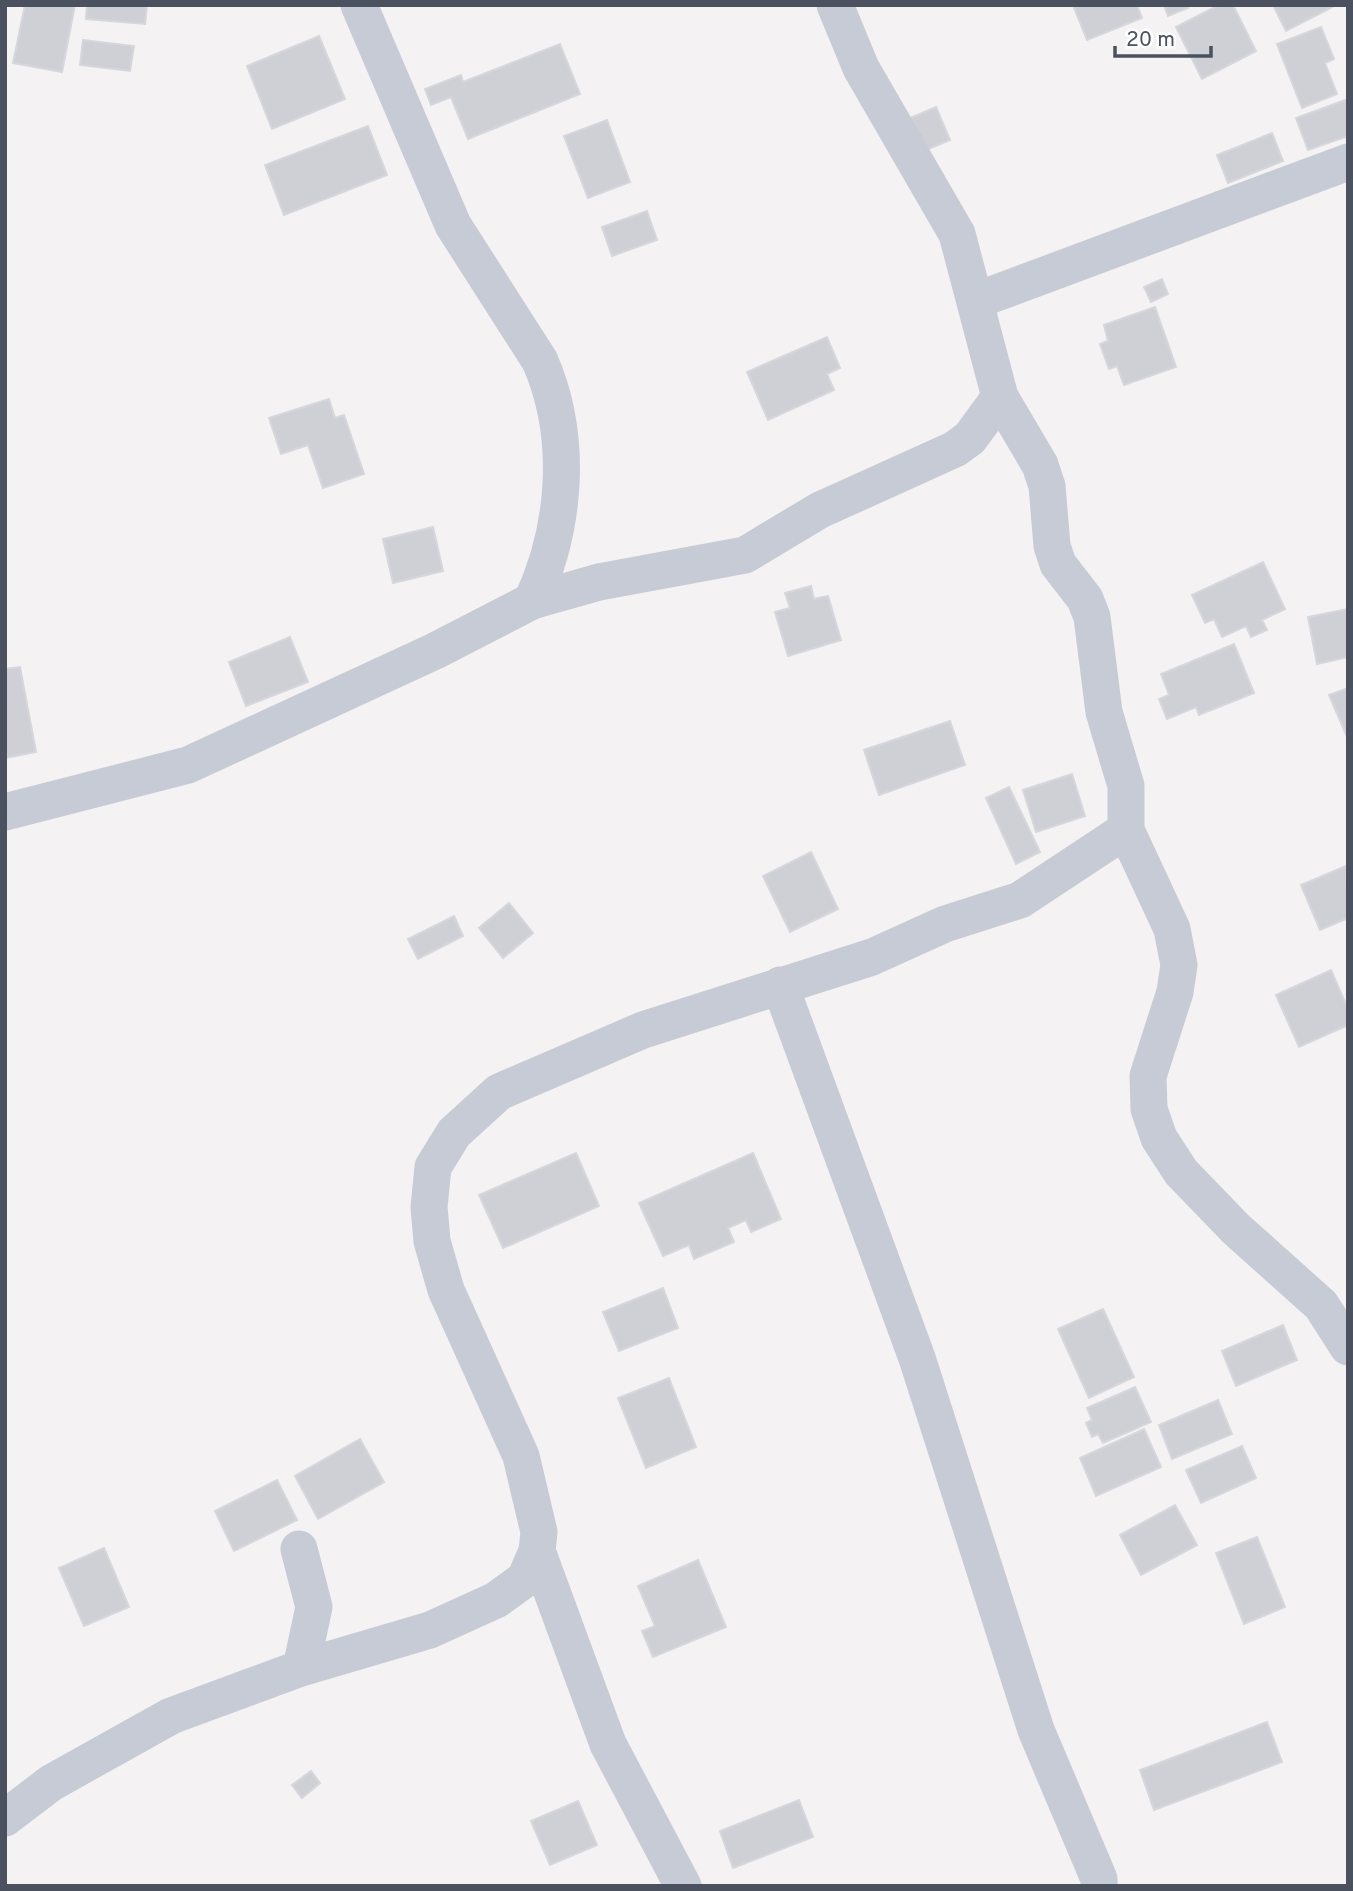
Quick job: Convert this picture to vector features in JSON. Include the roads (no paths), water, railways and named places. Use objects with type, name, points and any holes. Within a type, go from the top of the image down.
[{"type":"street","points":[[359,5],[453,225],[540,361],[551,385],[560,444],[562,484],[557,530],[544,574],[532,601]]},
{"type":"street","points":[[835,5],[861,68],[957,234],[1000,397],[1040,465],[1047,486],[1052,546],[1058,564],[1085,599],[1092,617],[1104,712],[1126,786],[1126,830],[1172,929],[1179,965],[1175,992],[1147,1076],[1149,1109],[1159,1138],[1181,1172],[1236,1229],[1321,1305],[1348,1347]]},
{"type":"street","points":[[975,301],[1345,173]]},
{"type":"street","points":[[5,812],[188,765],[435,651],[532,601],[599,582],[745,555],[820,510],[954,449],[970,438],[1000,397]]},
{"type":"street","points":[[5,1818],[51,1783],[171,1716],[301,1668],[429,1630],[496,1600],[525,1579],[537,1551],[539,1532],[521,1457],[438,1267],[429,1207],[433,1167],[454,1133],[499,1092],[643,1030],[872,957],[945,924],[1020,900],[1126,830]]},
{"type":"street","points":[[780,985],[917,1358],[1036,1730],[1099,1879],[1098,1886]]},
{"type":"street","points":[[299,1549],[314,1607],[301,1668]]},
{"type":"street","points":[[537,1551],[608,1744],[683,1886]]}]
